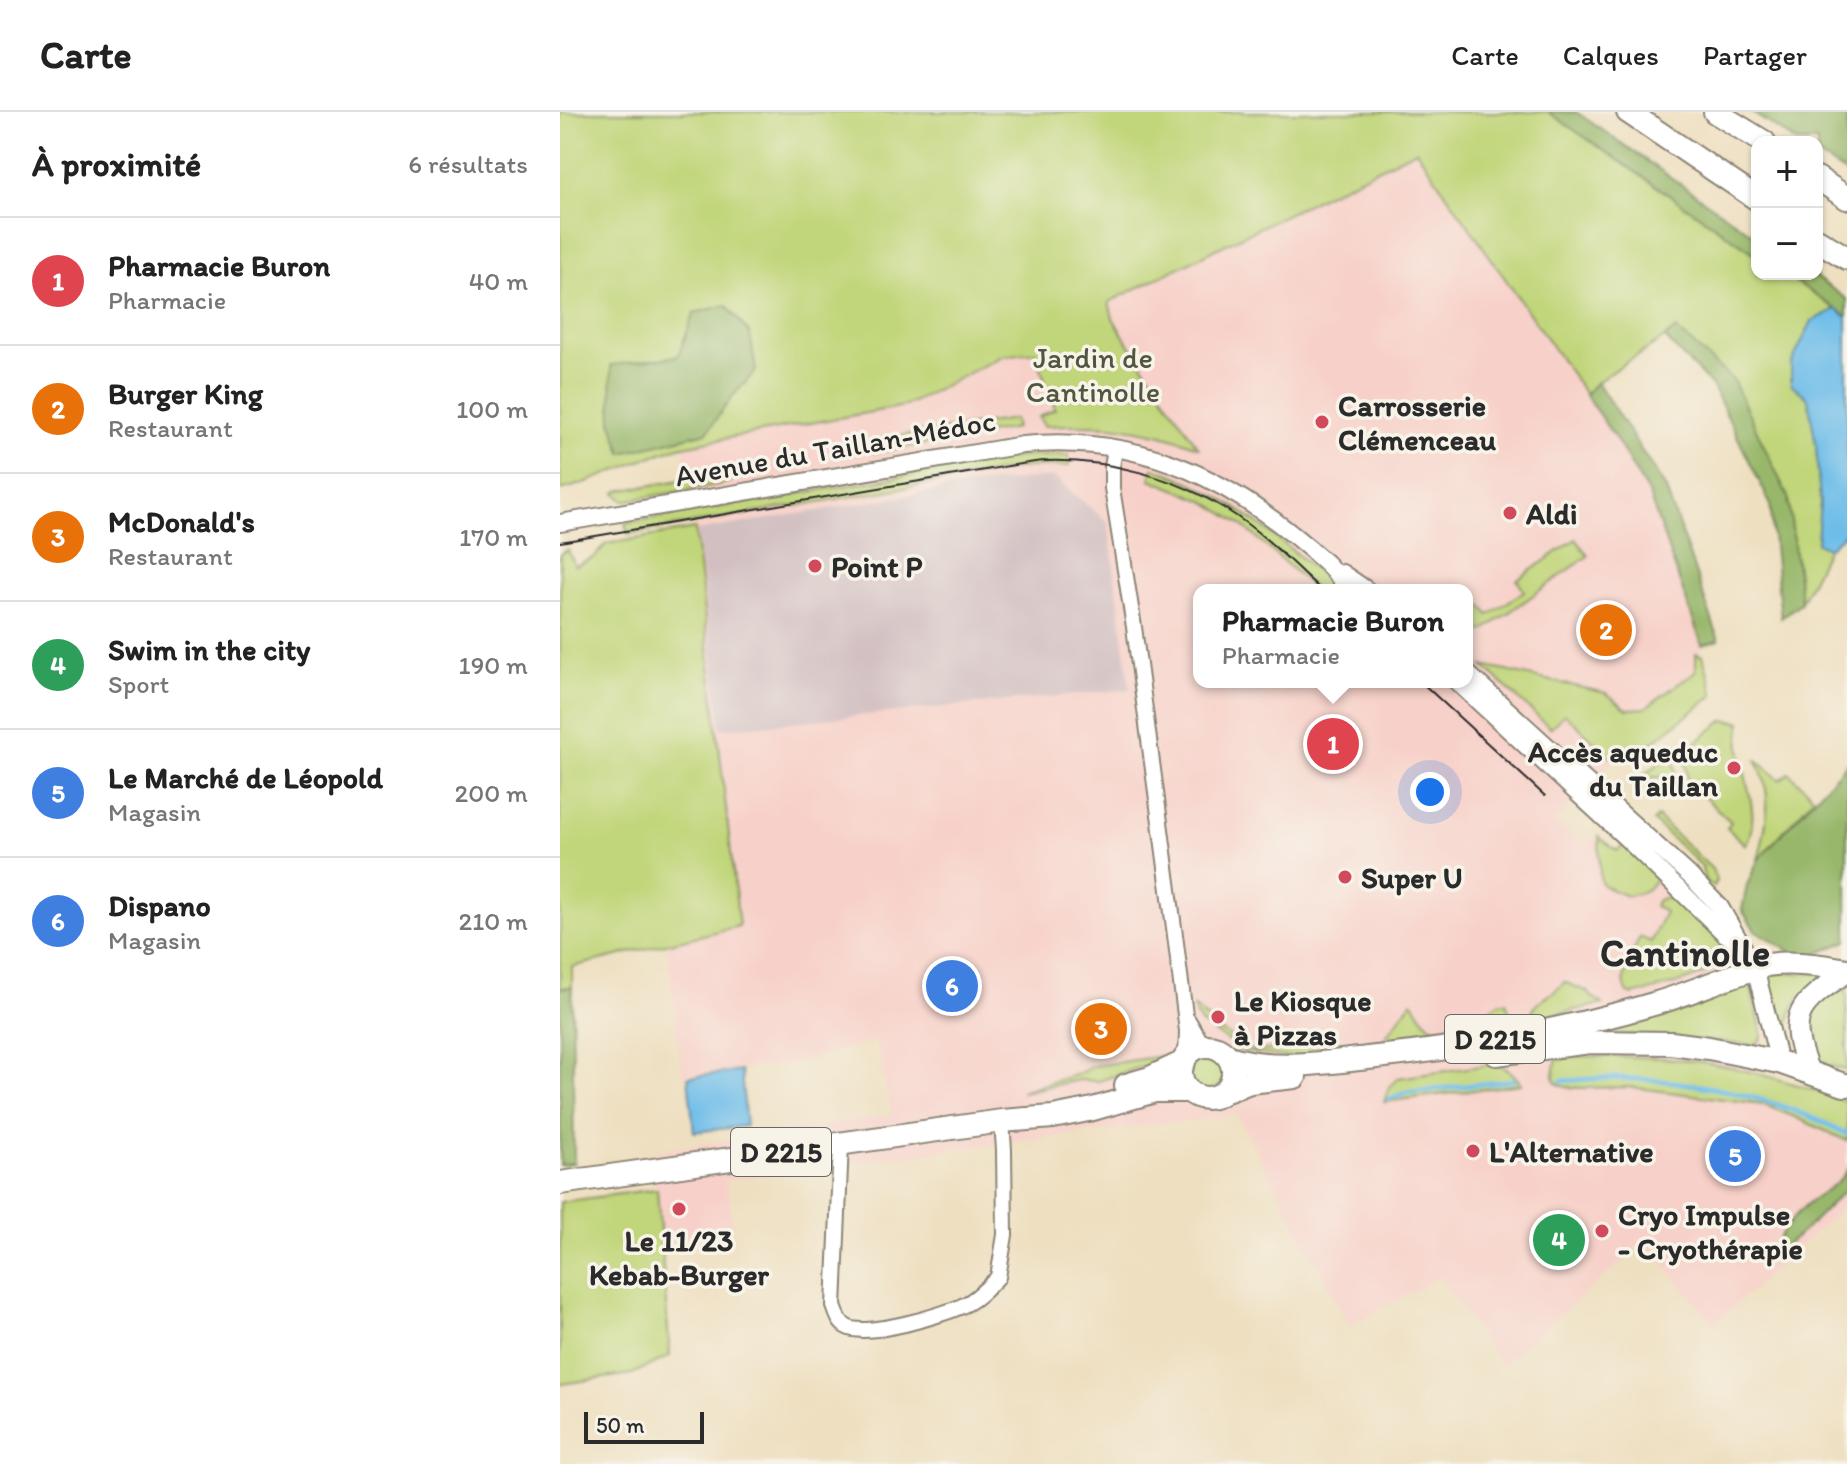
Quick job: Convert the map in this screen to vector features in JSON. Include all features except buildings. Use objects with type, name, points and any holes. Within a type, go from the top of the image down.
[{"type":"main road","points":[[1628,112],[1751,195]]},
{"type":"main road","points":[[1715,112],[1754,136]]},
{"type":"main road","points":[[1823,182],[1847,198]]},
{"type":"main road","name":"D 2215","points":[[1228,1057],[1248,1063],[1316,1063],[1398,1055],[1586,1023],[1688,993],[1755,968],[1777,964],[1826,966],[1847,971]]},
{"type":"main road","name":"D 2215","points":[[1809,1072],[1797,1039],[1799,1014],[1811,997],[1847,971]]},
{"type":"main road","name":"D 2215","points":[[1226,1091],[1250,1082],[1276,1078],[1336,1075],[1590,1042],[1671,1043],[1709,1048],[1779,1062],[1846,1086]]},
{"type":"main road","points":[[1213,1047],[1222,1050],[1228,1057],[1234,1070],[1226,1091],[1214,1098],[1205,1098],[1189,1091],[1182,1077],[1191,1055],[1213,1047]]},
{"type":"main road","name":"D 2215","points":[[1002,1121],[1150,1078],[1191,1055]]},
{"type":"main road","name":"D 2215","points":[[560,1183],[1002,1121],[1053,1117],[1155,1091],[1189,1091]]},
{"type":"street","name":"Avenue du Taillan-Médoc","points":[[560,523],[1023,445],[1075,443],[1166,460],[1216,482],[1260,510],[1327,564],[1360,584]]},
{"type":"street","points":[[1115,449],[1112,488],[1191,1055]]},
{"type":"street","name":"Avenue du Taillan-Médoc","points":[[1327,564],[1345,584]]},
{"type":"street","points":[[1473,678],[1720,907],[1755,968],[1779,1062]]},
{"type":"street","points":[[1463,688],[1725,934],[1738,941]]},
{"type":"street","points":[[1184,1008],[1191,1055]]},
{"type":"street","points":[[841,1144],[834,1306],[838,1318],[847,1328],[862,1330],[910,1324],[966,1305],[998,1277],[1005,1235],[1002,1121]]},
{"type":"shaded area","points":[[1416,150],[1617,441],[1649,495],[1703,650],[1697,654],[1696,671],[1645,708],[1610,763],[1555,821],[1584,845],[1599,837],[1617,851],[1624,845],[1723,938],[1752,988],[1763,1035],[1762,1104],[1847,1141],[1847,1204],[1714,1324],[1645,1242],[1501,1365],[1439,1277],[1350,1326],[1237,1115],[726,1180],[733,1228],[662,1240],[651,1152],[892,1115],[875,1041],[788,1064],[682,1076],[667,945],[739,926],[683,446],[905,405]]},
{"type":"shaded area","points":[[1054,477],[1108,523],[1130,689],[721,729],[697,531],[976,484]]},
{"type":"green space","name":"Jardin de Cantinolle","points":[[560,112],[1548,112],[1751,251],[1751,280],[1794,280],[1836,309],[1812,321],[1791,384],[1808,398],[1816,445],[1820,503],[1817,542],[1828,548],[1801,602],[1788,497],[1676,329],[1606,376],[1585,394],[1416,150],[1109,302],[1121,332],[1198,447],[1141,430],[1085,425],[1044,426],[1039,417],[1055,409],[1035,352],[1002,356],[905,406],[683,446],[560,490]]},
{"type":"green space","points":[[1548,112],[1576,112],[1751,233],[1751,251]]},
{"type":"green space","points":[[1751,112],[1847,112],[1847,174],[1823,159],[1823,136],[1788,136]]},
{"type":"green space","points":[[1794,280],[1820,280],[1847,299],[1847,317]]},
{"type":"green space","points":[[726,305],[750,334],[756,371],[732,397],[707,432],[622,453],[612,423],[611,365],[678,356],[694,313]]},
{"type":"green space","points":[[1676,329],[1733,380],[1788,497],[1801,602],[1781,618],[1770,503],[1713,387],[1665,338]]},
{"type":"green space","points":[[1597,382],[1665,487],[1719,640],[1702,645],[1649,495],[1585,394]]},
{"type":"green space","points":[[1014,419],[1016,428],[874,453],[869,445],[884,438]]},
{"type":"green space","points":[[1069,455],[1069,466],[1028,467],[628,534],[625,523],[992,461]]},
{"type":"green space","points":[[1153,468],[1205,490],[1275,536],[1333,584],[1309,584],[1241,524],[1204,501],[1150,479]]},
{"type":"green space","points":[[733,471],[729,482],[723,484],[624,501],[616,493],[618,491]]},
{"type":"green space","points":[[695,529],[739,926],[572,967],[572,987],[560,988],[560,554],[568,550],[575,566],[595,557],[606,544]]},
{"type":"green space","points":[[1576,539],[1588,556],[1483,631],[1478,630],[1474,618],[1482,606],[1489,615],[1524,591],[1517,580]]},
{"type":"green space","points":[[1696,653],[1703,656],[1714,695],[1637,754],[1630,746],[1612,758],[1565,714],[1550,728],[1483,666],[1606,693],[1627,709],[1645,708],[1696,671]]},
{"type":"green space","points":[[1724,720],[1741,722],[1740,747],[1752,808],[1746,845],[1727,828],[1731,822],[1688,782],[1684,752]]},
{"type":"green space","points":[[1673,753],[1677,782],[1666,777],[1640,778]]},
{"type":"green space","points":[[1756,759],[1780,780],[1789,773],[1814,797],[1758,860],[1766,822],[1767,797]]},
{"type":"green space","points":[[1847,763],[1847,941],[1816,954],[1794,954],[1755,930],[1742,910],[1747,885],[1758,860]]},
{"type":"green space","points":[[1657,817],[1712,869],[1716,880],[1714,887],[1705,880],[1703,867],[1653,821]]},
{"type":"green space","points":[[1599,837],[1617,851],[1624,845],[1658,875],[1652,884],[1642,892],[1627,896],[1602,884]]},
{"type":"green space","points":[[1666,897],[1684,901],[1723,938],[1722,957],[1704,974],[1633,995],[1628,993],[1625,986],[1627,965],[1640,937],[1651,942],[1665,912],[1654,906]]},
{"type":"green space","points":[[1778,973],[1823,974],[1825,977],[1795,1005],[1789,1022],[1789,1045],[1785,1045],[1767,976]]},
{"type":"green space","points":[[1564,982],[1586,991],[1603,1004],[1530,1020],[1540,1001]]},
{"type":"green space","points":[[1749,982],[1763,1035],[1753,1045],[1586,1031],[1668,1009]]},
{"type":"green space","points":[[572,987],[574,1163],[560,1165],[560,988]]},
{"type":"green space","points":[[1847,987],[1847,1070],[1815,1057],[1809,1051],[1805,1035],[1810,1016],[1817,1005]]},
{"type":"green space","points":[[1412,1001],[1427,1022],[1440,1028],[1468,1021],[1501,1002],[1506,1002],[1510,1013],[1501,1028],[1383,1049],[1362,1042],[1383,1040]]},
{"type":"green space","points":[[1194,1007],[1221,1031],[1253,1051],[1344,1044],[1358,1053],[1285,1057],[1238,1051],[1201,1023]]},
{"type":"green space","points":[[1207,1053],[1221,1058],[1226,1072],[1221,1086],[1207,1091],[1193,1086],[1188,1072],[1193,1058]]},
{"type":"green space","points":[[1169,1055],[1099,1081],[1079,1080],[1022,1092],[1093,1066]]},
{"type":"green space","points":[[1567,1057],[1674,1059],[1718,1065],[1762,1074],[1826,1094],[1847,1102],[1847,1141],[1762,1104],[1630,1087],[1580,1088],[1556,1083],[1556,1061]]},
{"type":"green space","points":[[1494,1064],[1509,1071],[1521,1084],[1384,1102],[1389,1087],[1398,1078]]},
{"type":"green space","points":[[1847,1170],[1847,1188],[1771,1258],[1780,1236],[1796,1215]]},
{"type":"green space","points":[[657,1189],[670,1356],[632,1374],[560,1384],[560,1202]]},
{"type":"water","points":[[1836,309],[1847,317],[1847,532],[1828,548],[1817,543],[1820,503],[1816,445],[1808,398],[1791,384],[1791,364],[1812,321]]},
{"type":"water","points":[[741,1071],[746,1126],[694,1132],[688,1077]]},
{"type":"waterway","points":[[1561,1081],[1646,1079],[1706,1087],[1792,1110],[1847,1134]]},
{"type":"waterway","points":[[1389,1099],[1404,1093],[1514,1080]]},
{"type":"tram line","points":[[560,542],[1018,464],[1069,461],[1140,472],[1207,498],[1252,528],[1315,584]]},
{"type":"tram line","points":[[1428,688],[1545,796]]},
{"type":"place","name":"Carrosserie Clémenceau","points":[[1322,422]]},
{"type":"place","name":"Aldi","points":[[1510,513]]},
{"type":"place","name":"Point P","points":[[815,566]]},
{"type":"place","name":"Burger King","points":[[1606,630]]},
{"type":"place","name":"Pharmacie Buron","points":[[1333,744]]},
{"type":"place","name":"Accès aqueduc du Taillan","points":[[1734,768]]},
{"type":"place","name":"Super U","points":[[1345,877]]},
{"type":"place","name":"Dispano","points":[[952,986]]},
{"type":"place","name":"Le Kiosque à Pizzas","points":[[1218,1017]]},
{"type":"place","name":"McDonald's","points":[[1101,1029]]},
{"type":"place","name":"L'Alternative","points":[[1473,1151]]},
{"type":"place","name":"Le Marché de Léopold","points":[[1735,1156]]},
{"type":"place","name":"Le 11/23 Kebab-Burger","points":[[679,1209]]},
{"type":"place","name":"Cryo Impulse - Cryothérapie","points":[[1602,1231]]},
{"type":"place","name":"Swim in the city","points":[[1559,1240]]},
{"type":"district","name":"Cantinolle","points":[[1685,953]]}]
